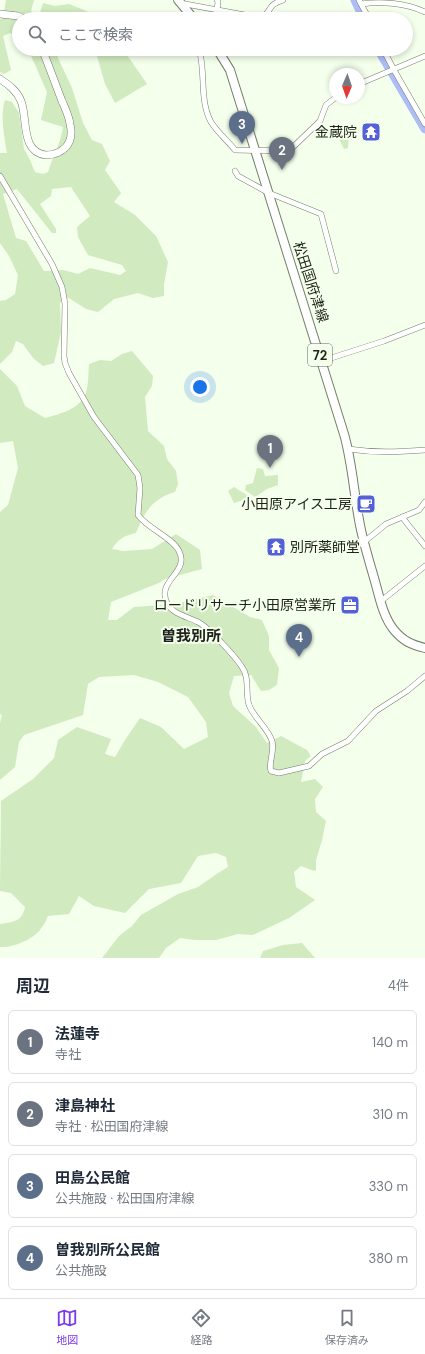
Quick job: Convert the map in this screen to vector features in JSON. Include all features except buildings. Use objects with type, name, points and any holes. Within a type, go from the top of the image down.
[{"type":"main road","points":[[178,1],[188,12]]},
{"type":"main road","name":"松田国府津線","points":[[222,56],[232,76],[256,150],[322,360],[348,449],[361,530],[380,601],[387,621],[394,630],[405,641],[412,645],[425,648]]},
{"type":"street","points":[[217,0],[217,10]]},
{"type":"street","points":[[268,12],[275,2],[283,0]]},
{"type":"street","points":[[178,1],[228,12]]},
{"type":"street","points":[[360,2],[399,4],[415,7],[425,12]]},
{"type":"street","points":[[360,2],[365,12]]},
{"type":"street","points":[[0,14],[12,15]]},
{"type":"street","points":[[0,79],[10,86],[21,101],[24,111],[27,139],[32,147],[43,154],[53,155],[61,151],[65,148],[69,141],[70,124],[45,56]]},
{"type":"street","points":[[200,56],[205,100],[212,123],[235,150],[289,151],[320,121],[326,105],[329,103]]},
{"type":"street","points":[[387,56],[425,124]]},
{"type":"street","points":[[365,82],[425,56]]},
{"type":"street","points":[[235,171],[238,176],[269,193],[322,214],[336,271]]},
{"type":"street","points":[[0,176],[52,264],[62,287],[65,304],[64,356],[69,373],[94,417],[138,475],[140,488],[138,515],[144,522],[172,544],[179,552],[180,567],[166,586],[165,596],[168,605],[176,612],[206,627],[244,669],[249,704],[270,736],[272,743],[273,753],[270,767],[271,771],[276,773],[284,772],[309,766],[322,754],[348,741],[376,710],[407,691],[425,676]]},
{"type":"street","points":[[322,360],[384,341],[425,325]]},
{"type":"street","points":[[348,449],[371,452],[425,450]]},
{"type":"street","points":[[364,542],[386,524],[419,510],[425,502]]},
{"type":"street","points":[[402,517],[425,546]]},
{"type":"street","points":[[380,601],[425,566]]},
{"type":"green space","points":[[6,0],[34,0],[31,11],[33,12],[12,12],[12,34],[10,33],[3,36],[11,70],[4,74],[0,72],[0,19],[3,18]]},
{"type":"green space","points":[[43,3],[55,6],[69,4],[89,12],[40,12]]},
{"type":"green space","points":[[31,56],[58,56],[72,88],[83,123],[92,140],[102,144],[110,161],[105,170],[121,193],[114,202],[135,215],[156,236],[168,262],[164,284],[164,296],[153,298],[138,293],[114,299],[98,312],[86,309],[69,298],[60,302],[61,332],[54,363],[43,366],[33,358],[23,344],[16,341],[12,352],[0,364],[0,301],[6,300],[15,294],[18,275],[9,256],[0,243],[0,153],[7,153],[3,126],[5,100],[12,102],[19,113],[24,149],[35,172],[43,174],[48,172],[59,144],[63,127],[41,120],[47,92]],"holes":[[[71,187],[90,216],[77,227],[78,237],[88,255],[122,265],[126,271],[120,275],[90,268],[78,274],[63,270],[44,271],[26,241],[16,238],[3,194],[17,189],[52,233],[56,233],[56,229],[40,204],[51,196],[52,189]]]},
{"type":"green space","points":[[97,56],[128,56],[147,84],[115,103],[105,84]]},
{"type":"green space","points":[[347,127],[349,135],[348,148],[344,149],[336,133]]},
{"type":"green space","points":[[132,351],[153,376],[152,386],[145,397],[148,431],[164,446],[167,459],[176,471],[178,484],[175,492],[160,498],[150,507],[136,533],[122,538],[112,549],[123,551],[152,549],[176,534],[200,550],[202,569],[165,579],[159,583],[111,602],[108,620],[117,620],[134,607],[176,604],[213,595],[250,617],[262,620],[269,636],[269,650],[279,668],[277,685],[269,690],[261,691],[251,675],[234,676],[229,693],[233,706],[256,727],[267,743],[281,736],[307,750],[311,756],[305,761],[301,782],[315,779],[323,787],[315,799],[316,812],[326,821],[316,860],[316,870],[314,871],[301,866],[294,872],[296,887],[315,900],[289,918],[253,935],[238,934],[216,940],[180,938],[166,948],[159,958],[102,958],[119,936],[132,926],[141,915],[178,894],[198,887],[228,867],[226,857],[216,853],[198,856],[181,883],[149,889],[125,913],[94,906],[79,896],[69,914],[48,916],[44,925],[29,939],[11,946],[0,947],[0,924],[13,922],[22,916],[25,907],[11,893],[0,891],[1,801],[33,779],[54,758],[58,740],[77,727],[111,739],[105,754],[115,757],[140,718],[161,727],[184,749],[208,737],[206,722],[188,697],[158,682],[134,675],[99,677],[88,684],[83,715],[24,735],[19,742],[15,767],[0,780],[0,723],[2,715],[0,714],[0,512],[8,505],[18,468],[13,441],[0,443],[0,369],[17,386],[25,406],[45,418],[69,410],[80,403],[87,389],[89,364],[100,360],[111,361],[122,354]]},
{"type":"green space","points":[[257,468],[263,469],[265,476],[278,475],[278,485],[267,489],[255,497],[245,490],[246,485],[253,483]]},
{"type":"green space","points":[[234,487],[250,498],[234,503],[228,491]]},
{"type":"green space","points":[[302,943],[315,958],[260,958],[263,951],[283,945]]},
{"type":"waterway","points":[[355,0],[361,12]]},
{"type":"waterway","points":[[382,56],[425,129]]},
{"type":"place","name":"金蔵院","points":[[371,132]]},
{"type":"place","name":"田島公民館","points":[[242,144]]},
{"type":"place","name":"津島神社","points":[[282,170]]},
{"type":"place","name":"法蓮寺","points":[[270,468]]},
{"type":"place","name":"小田原アイス工房","points":[[366,504]]},
{"type":"place","name":"別所薬師堂","points":[[276,547]]},
{"type":"place","name":"ロードリサーチ小田原営業所","points":[[350,605]]},
{"type":"place","name":"曽我別所公民館","points":[[299,657]]},
{"type":"district","name":"曽我別所","points":[[191,636]]}]
